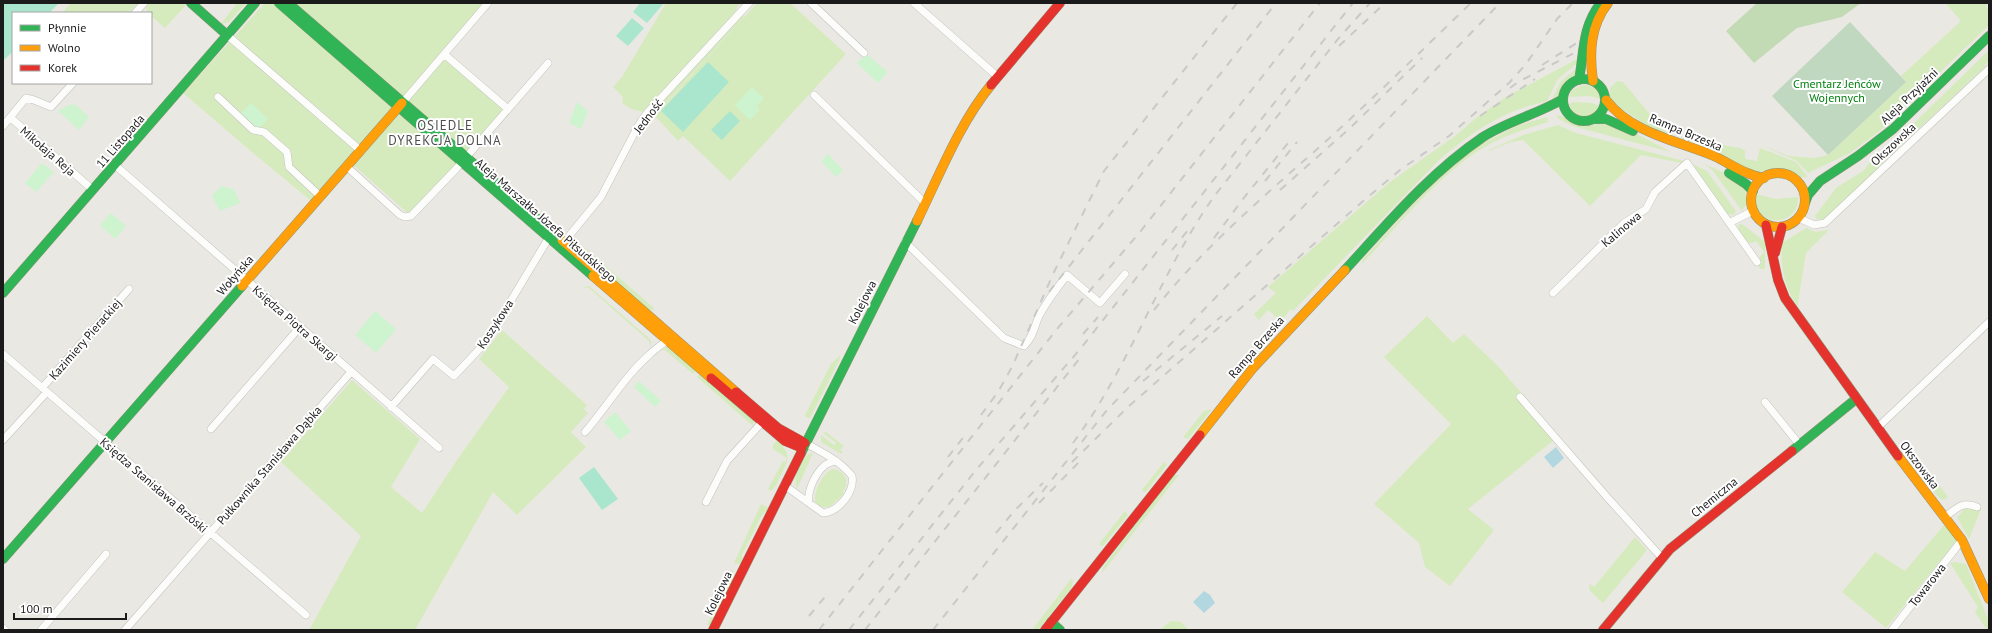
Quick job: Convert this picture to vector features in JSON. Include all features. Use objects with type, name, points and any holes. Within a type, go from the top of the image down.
[{"type":"main road","points":[[191,3],[227,35]]},
{"type":"main road","name":"11 Listopada","points":[[3,293],[255,3]]},
{"type":"main road","name":"Aleja Marszałka Józefa Piłsudskiego","points":[[279,3],[400,104]]},
{"type":"main road","name":"Aleja Marszałka Józefa Piłsudskiego","points":[[288,3],[464,160],[764,419],[803,446]]},
{"type":"main road","name":"Kolejowa","points":[[713,630],[803,446],[972,111],[998,77],[1060,3]]},
{"type":"main road","points":[[1579,80],[1588,22],[1594,11],[1601,3]]},
{"type":"main road","points":[[1592,81],[1591,59],[1593,32],[1598,15],[1608,3]]},
{"type":"main road","name":"Aleja Przyjaźni","points":[[1802,211],[1810,190],[1866,151],[1890,132],[1989,36]]},
{"type":"main road","points":[[1579,80],[1592,81],[1603,90],[1606,100],[1603,110],[1595,119],[1580,121],[1567,113],[1563,99],[1568,87],[1579,80]]},
{"type":"main road","name":"Rampa Brzeska","points":[[1045,630],[1257,362],[1444,167],[1485,136],[1521,118],[1553,106],[1563,99]]},
{"type":"main road","name":"Rampa Brzeska","points":[[1606,100],[1614,112],[1650,130],[1714,156],[1751,176],[1764,178]]},
{"type":"main road","name":"Wołyńska","points":[[3,559],[400,104]]},
{"type":"main road","name":"Rampa Brzeska","points":[[1521,118],[1559,112],[1567,113]]},
{"type":"main road","name":"Rampa Brzeska","points":[[1595,119],[1612,121],[1663,145],[1715,165],[1738,178],[1753,191]]},
{"type":"main road","name":"Aleja Przyjaźni","points":[[1793,178],[1805,180],[1841,167]]},
{"type":"main road","points":[[1778,173],[1793,178],[1800,185],[1804,193],[1802,211],[1791,224],[1782,227],[1766,225],[1758,219],[1753,211],[1751,201],[1753,191],[1757,183],[1764,178],[1778,173]]},
{"type":"main road","name":"Okszowska","points":[[1766,225],[1774,258],[1777,282],[1784,298],[1877,428],[1962,540],[1989,599]]},
{"type":"main road","name":"Okszowska","points":[[1774,258],[1782,227]]},
{"type":"main road","name":"Aleja Marszałka Józefa Piłsudskiego","points":[[551,235],[564,242],[669,337]]},
{"type":"main road","name":"Chemiczna","points":[[1603,630],[1662,558],[1692,531],[1856,399]]},
{"type":"main road","points":[[1051,622],[1060,630]]},
{"type":"street","points":[[136,12],[144,3]]},
{"type":"street","name":"Jedność","points":[[564,242],[601,197],[638,126],[647,113],[749,3]]},
{"type":"street","points":[[811,3],[864,53]]},
{"type":"street","points":[[914,3],[998,77]]},
{"type":"street","name":"Wołyńska","points":[[400,104],[487,5]]},
{"type":"street","points":[[227,35],[360,150]]},
{"type":"street","points":[[444,54],[508,108]]},
{"type":"street","points":[[346,166],[400,215],[405,217],[411,216],[464,160],[548,63]]},
{"type":"street","name":"Okszowska","points":[[1802,211],[1810,222],[1821,225],[1829,220],[1989,69]]},
{"type":"street","points":[[11,118],[26,98],[51,107],[72,84]]},
{"type":"street","points":[[814,95],[925,203]]},
{"type":"street","points":[[218,97],[253,130],[264,132],[287,152],[289,167],[320,196]]},
{"type":"street","name":"Mikołaja Reja","points":[[3,126],[11,118],[93,190]]},
{"type":"street","name":"Kalinowa","points":[[1553,293],[1624,223],[1646,209],[1655,192],[1686,163],[1729,223]]},
{"type":"street","name":"Księdza Piotra Skargi","points":[[115,165],[439,448]]},
{"type":"street","points":[[1753,211],[1729,223],[1757,262]]},
{"type":"street","name":"Koszykowa","points":[[391,407],[433,359],[454,376],[464,367],[486,342],[551,235]]},
{"type":"street","points":[[905,242],[1004,338],[1024,346],[1034,333],[1039,316],[1047,301],[1067,275],[1100,303],[1124,274]]},
{"type":"street","name":"Kazimiery Pierackiej","points":[[3,440],[129,289]]},
{"type":"street","points":[[1877,428],[1989,322]]},
{"type":"street","points":[[211,429],[300,327]]},
{"type":"street","points":[[585,432],[612,397],[650,354],[669,337]]},
{"type":"street","name":"Księdza Stanisława Brzóski","points":[[3,354],[104,443],[306,615]]},
{"type":"street","name":"Pułkownika Stanisława Dąbka","points":[[125,630],[351,372]]},
{"type":"street","points":[[1520,397],[1662,558]]},
{"type":"street","points":[[1766,402],[1799,444]]},
{"type":"street","points":[[706,502],[727,461],[764,419]]},
{"type":"street","points":[[784,485],[820,511],[828,513],[839,506],[848,495],[853,481],[852,476],[836,461],[803,446]]},
{"type":"street","points":[[809,503],[809,493],[820,471],[825,465],[836,461]]},
{"type":"street","points":[[1944,517],[1960,505],[1968,504],[1978,507]]},
{"type":"street","name":"Towarowa","points":[[1892,630],[1962,540]]},
{"type":"street","points":[[40,630],[106,554]]},
{"type":"green space","points":[[3,3],[59,3],[50,12],[12,12],[12,52],[3,61]]},
{"type":"green space","points":[[71,3],[138,3],[130,12],[63,12]]},
{"type":"green space","points":[[149,3],[184,3],[186,5],[165,28],[152,17],[152,12],[148,12],[146,8]]},
{"type":"green space","points":[[237,3],[246,3],[229,22],[221,24]]},
{"type":"green space","points":[[265,3],[488,3],[444,54],[508,109],[411,216],[350,162],[314,200],[310,200],[183,93]]},
{"type":"green space","points":[[640,3],[664,3],[647,23],[633,12]]},
{"type":"green space","points":[[666,3],[740,3],[736,9],[737,10],[643,112],[631,109],[622,103],[623,97],[613,87],[622,77]]},
{"type":"green space","points":[[757,3],[790,3],[846,54],[730,181],[683,136],[678,141],[655,116]]},
{"type":"green space","points":[[1757,3],[1861,3],[1842,17],[1797,28],[1754,63],[1726,31]]},
{"type":"green space","points":[[1945,3],[1989,3],[1986,6],[1989,9],[1989,25],[1882,129],[1850,153],[1808,173],[1797,161],[1761,145],[1789,156],[1814,158],[1828,155],[1906,82],[1901,76],[1961,21]]},
{"type":"green space","points":[[742,16],[744,17],[653,117],[650,114]]},
{"type":"green space","points":[[632,18],[644,28],[628,46],[616,36]]},
{"type":"green space","name":"Cmentarz Jeńców Wojennych","points":[[1850,22],[1906,82],[1828,155],[1772,96]]},
{"type":"green space","points":[[1989,50],[1989,61],[1985,65],[1986,66],[1829,216],[1823,220],[1816,219],[1815,216],[1836,188],[1863,171],[1874,158],[1908,129]]},
{"type":"green space","points":[[866,54],[888,72],[878,83],[857,63]]},
{"type":"green space","points":[[1579,58],[1576,64],[1558,79],[1547,101],[1504,115],[1465,139],[1439,160],[1293,311],[1291,309],[1281,321],[1268,310],[1259,320],[1254,314],[1276,293],[1268,287],[1390,182],[1455,136],[1476,118],[1506,97]]},
{"type":"green space","points":[[708,62],[729,82],[683,132],[661,111]]},
{"type":"green space","points":[[1576,69],[1579,69],[1577,74],[1568,83],[1561,95],[1552,99],[1561,81]]},
{"type":"green space","points":[[1617,81],[1623,82],[1663,130],[1674,137],[1692,140],[1690,145],[1655,131],[1610,101],[1610,88]]},
{"type":"green space","points":[[1583,85],[1590,86],[1595,89],[1599,93],[1601,99],[1589,96],[1569,97],[1572,90]]},
{"type":"green space","points":[[752,87],[764,98],[757,106],[760,110],[750,120],[735,105]]},
{"type":"green space","points":[[577,102],[588,111],[581,129],[569,123]]},
{"type":"green space","points":[[1574,102],[1592,103],[1600,106],[1593,114],[1583,117],[1574,114],[1571,110],[1569,104]]},
{"type":"green space","points":[[251,103],[268,119],[260,127],[253,127],[240,114]]},
{"type":"green space","points":[[75,104],[89,117],[79,130],[58,111]]},
{"type":"green space","points":[[730,111],[740,121],[722,140],[711,130]]},
{"type":"green space","points":[[1556,115],[1583,126],[1608,122],[1612,123],[1671,152],[1572,126],[1559,119]]},
{"type":"green space","points":[[1547,117],[1548,122],[1498,140],[1466,159],[1450,172],[1419,202],[1362,264],[1363,259],[1427,189],[1468,151],[1519,125]]},
{"type":"green space","points":[[1558,125],[1576,133],[1684,161],[1681,163],[1641,155],[1590,206],[1523,140],[1511,142],[1489,151],[1523,135]]},
{"type":"green space","points":[[1696,141],[1741,148],[1745,151],[1745,159],[1757,161],[1760,148],[1796,162],[1808,177],[1801,177],[1789,171],[1778,168],[1755,173],[1695,146]]},
{"type":"green space","points":[[828,154],[843,170],[836,177],[821,161]]},
{"type":"green space","points":[[42,163],[54,172],[36,192],[25,183]]},
{"type":"green space","points":[[1690,163],[1707,171],[1736,211],[1734,215],[1727,214]]},
{"type":"green space","points":[[1705,164],[1733,177],[1745,188],[1747,203],[1742,211],[1713,171]]},
{"type":"green space","points":[[221,186],[234,189],[240,203],[220,211],[212,196]]},
{"type":"green space","points":[[1755,194],[1776,199],[1798,197],[1796,207],[1791,215],[1784,219],[1776,220],[1768,218],[1761,213],[1756,205]]},
{"type":"green space","points":[[111,213],[126,226],[115,239],[100,225]]},
{"type":"green space","points":[[1739,224],[1742,224],[1765,242],[1765,269],[1760,269],[1758,266],[1762,263],[1759,258],[1764,252],[1756,241],[1748,243],[1738,230]]},
{"type":"green space","points":[[1806,228],[1816,232],[1828,231],[1806,253],[1798,302],[1799,307],[1790,293],[1784,277],[1782,243]]},
{"type":"green space","points":[[585,248],[655,309],[649,311],[582,252]]},
{"type":"green space","points":[[589,286],[651,340],[651,347],[649,341],[589,288],[582,287]]},
{"type":"green space","points":[[375,311],[396,329],[376,353],[355,335]]},
{"type":"green space","points":[[1427,316],[1453,343],[1464,334],[1497,365],[1559,436],[1468,509],[1494,530],[1450,586],[1425,567],[1419,543],[1374,504],[1451,424],[1384,357]]},
{"type":"green space","points":[[502,330],[587,405],[584,409],[588,413],[571,432],[586,447],[517,515],[493,492],[415,630],[309,630],[361,536],[281,462],[352,380],[420,439],[391,487],[422,513],[457,460],[509,387],[479,359]]},
{"type":"green space","points":[[668,346],[697,370],[693,374],[665,350],[662,350]]},
{"type":"green space","points":[[840,355],[840,359],[810,418],[806,417],[805,415],[831,364]]},
{"type":"green space","points":[[700,374],[754,420],[753,426],[697,377]]},
{"type":"green space","points":[[639,381],[661,401],[655,407],[634,387]]},
{"type":"green space","points":[[1212,409],[1188,439],[1183,437],[1204,411]]},
{"type":"green space","points":[[615,412],[631,431],[620,440],[604,422]]},
{"type":"green space","points":[[826,432],[844,446],[840,450],[843,452],[841,454],[821,442],[821,435],[834,445],[836,443],[823,433]]},
{"type":"green space","points":[[777,440],[785,449],[788,457],[778,483],[771,491],[768,489],[783,461],[785,462],[787,458],[773,449],[773,445]]},
{"type":"green space","points":[[813,453],[797,489],[796,473],[800,462],[808,455]]},
{"type":"green space","points":[[1164,462],[1167,464],[1166,466],[1146,492],[1144,492],[1142,490]]},
{"type":"green space","points":[[594,467],[618,499],[602,510],[579,478]]},
{"type":"green space","points":[[833,469],[841,472],[846,478],[846,484],[843,492],[844,494],[830,507],[820,507],[815,501],[816,492],[820,482],[829,471]]},
{"type":"green space","points":[[1924,473],[1925,476],[1937,482],[1948,497],[1943,500],[1939,498],[1921,477]]},
{"type":"green space","points":[[1174,475],[1179,475],[1102,573],[1103,567]]},
{"type":"green space","points":[[761,504],[769,508],[762,515],[742,555],[742,562],[740,564],[734,563]]},
{"type":"green space","points":[[1972,506],[1981,509],[1969,539],[1957,517],[1963,511],[1962,509]]},
{"type":"green space","points":[[1125,511],[1128,515],[1103,546],[1101,546],[1099,544]]},
{"type":"green space","points":[[1944,525],[1957,539],[1886,628],[1842,592],[1875,552],[1905,571]]},
{"type":"green space","points":[[1635,537],[1647,550],[1603,603],[1590,591],[1589,586],[1590,584],[1594,587]]},
{"type":"green space","points":[[1956,562],[1966,564],[1989,622],[1989,630],[1987,630],[1975,612],[1978,607],[1950,563]]},
{"type":"green space","points":[[732,569],[735,576],[711,625],[707,625]]},
{"type":"green space","points":[[1071,579],[1073,580],[1072,587],[1038,630],[1032,630]]},
{"type":"green space","points":[[1171,621],[1181,622],[1189,630],[1159,630]]},
{"type":"water","points":[[1556,447],[1564,458],[1553,468],[1544,457]]},
{"type":"water","points":[[1204,591],[1210,595],[1215,603],[1204,613],[1193,602]]},
{"type":"railway","points":[[981,415],[998,392],[1012,367],[1054,272],[1104,171],[1237,3]]},
{"type":"railway","points":[[1049,292],[1276,3]]},
{"type":"railway","points":[[819,630],[1057,329],[1140,232],[1320,3]]},
{"type":"railway","points":[[849,630],[976,470],[1081,348],[1353,3]]},
{"type":"railway","points":[[1216,194],[1338,39],[1370,3]]},
{"type":"railway","points":[[1339,46],[1385,3]]},
{"type":"railway","points":[[1154,310],[1193,265],[1235,223],[1361,109],[1471,3]]},
{"type":"railway","points":[[933,630],[1107,410],[1500,3]]},
{"type":"railway","points":[[1072,462],[1129,406],[1362,202],[1400,170],[1449,136],[1509,83],[1526,64],[1557,19],[1573,3]]},
{"type":"railway","points":[[1542,65],[1580,41]]},
{"type":"railway","points":[[1510,88],[1518,82],[1580,50]]},
{"type":"railway","points":[[1280,190],[1349,129],[1422,58]]},
{"type":"railway","points":[[1480,116],[1535,79]]},
{"type":"railway","points":[[1214,238],[1292,138]]},
{"type":"railway","points":[[1265,181],[1297,142]]},
{"type":"railway","points":[[1073,443],[1094,413],[1112,382],[1179,252],[1218,191]]},
{"type":"railway","points":[[1172,250],[1188,230]]},
{"type":"railway","points":[[1143,381],[1222,316]]},
{"type":"railway","points":[[1083,334],[1098,317]]},
{"type":"railway","points":[[865,630],[1080,358]]},
{"type":"railway","points":[[948,457],[966,434]]},
{"type":"railway","points":[[1039,503],[1082,459]]},
{"type":"railway","points":[[996,533],[1015,510],[1043,483]]},
{"type":"railway","points":[[809,616],[829,592]]},
{"type":"traffic: fast","points":[[191,3],[227,35]]},
{"type":"traffic: fast","points":[[3,293],[255,3]]},
{"type":"traffic: fast","points":[[279,3],[593,276]]},
{"type":"traffic: fast","points":[[288,3],[562,240]]},
{"type":"traffic: fast","points":[[1579,80],[1587,31],[1594,13],[1600,4]]},
{"type":"traffic: fast","points":[[1805,203],[1808,195],[1820,181],[1858,156],[1893,129],[1989,36]]},
{"type":"traffic: fast","points":[[1580,79],[1588,79],[1596,82],[1602,88],[1605,100],[1602,112],[1596,118],[1588,121],[1580,121],[1572,118],[1566,112],[1563,104],[1563,96],[1566,88],[1572,82],[1580,79]]},
{"type":"traffic: fast","points":[[1345,270],[1410,199],[1445,166],[1464,151],[1493,131],[1563,99]]},
{"type":"traffic: fast","points":[[1595,119],[1606,119],[1633,131]]},
{"type":"traffic: fast","points":[[1729,173],[1746,184],[1753,191]]},
{"type":"traffic: fast","points":[[801,453],[917,221]]},
{"type":"traffic: fast","points":[[3,559],[242,286]]},
{"type":"traffic: fast","points":[[1792,451],[1856,399]]},
{"type":"traffic: fast","points":[[1051,622],[1060,630]]},
{"type":"traffic: slow","points":[[1593,81],[1591,60],[1592,40],[1594,30],[1608,3]]},
{"type":"traffic: slow","points":[[917,221],[959,133],[991,85]]},
{"type":"traffic: slow","points":[[1606,100],[1628,121],[1656,135],[1714,156],[1738,169],[1757,177],[1764,178]]},
{"type":"traffic: slow","points":[[242,286],[402,103]]},
{"type":"traffic: slow","points":[[1778,173],[1788,175],[1797,181],[1803,190],[1805,200],[1803,210],[1797,219],[1788,225],[1778,227],[1768,225],[1759,219],[1753,210],[1751,200],[1753,190],[1759,181],[1768,175],[1778,173]]},
{"type":"traffic: slow","points":[[562,240],[736,392]]},
{"type":"traffic: slow","points":[[1200,435],[1253,368],[1345,270]]},
{"type":"traffic: slow","points":[[593,276],[711,378]]},
{"type":"traffic: slow","points":[[1898,456],[1962,540],[1989,599]]},
{"type":"traffic: jam","points":[[991,85],[1060,3]]},
{"type":"traffic: jam","points":[[1766,225],[1778,280],[1785,298],[1898,456]]},
{"type":"traffic: jam","points":[[1775,253],[1782,227]]},
{"type":"traffic: jam","points":[[711,378],[785,441],[802,448]]},
{"type":"traffic: jam","points":[[736,392],[778,428],[805,443]]},
{"type":"traffic: jam","points":[[1045,630],[1200,435]]},
{"type":"traffic: jam","points":[[1603,630],[1670,549],[1792,451]]},
{"type":"traffic: jam","points":[[713,630],[801,453]]},
{"type":"district","name":"OSIEDLE DYREKCJA DOLNA","points":[[445,132]]}]
